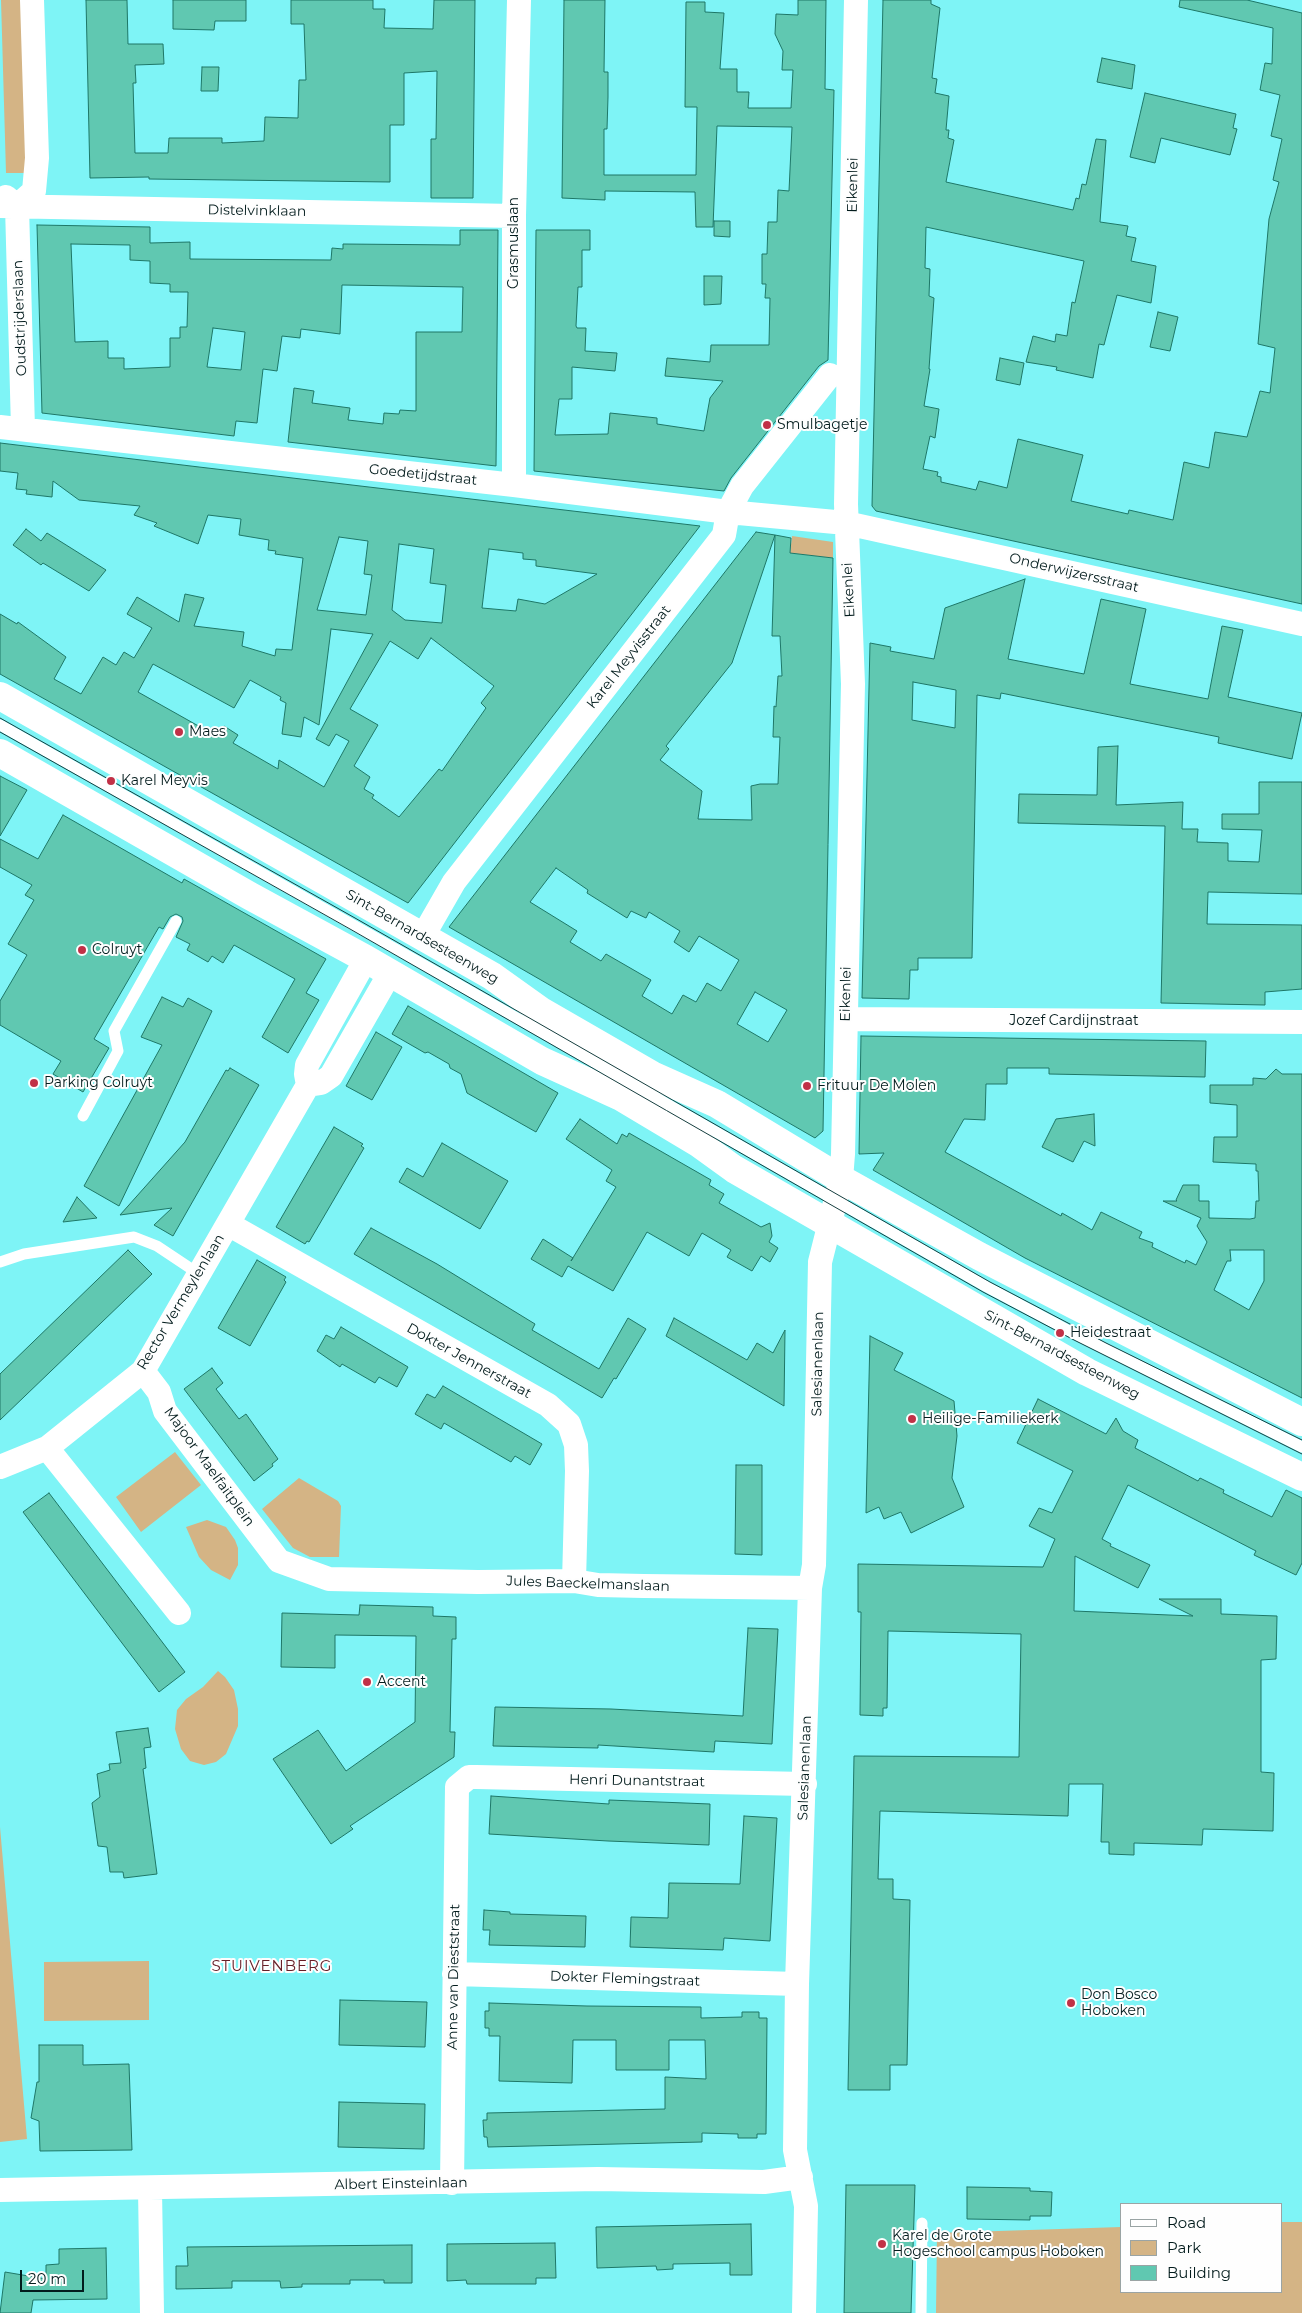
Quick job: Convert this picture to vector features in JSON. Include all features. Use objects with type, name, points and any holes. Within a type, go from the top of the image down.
[{"type":"main road","name":"Sint-Bernardsesteenweg","points":[[0,696],[492,976],[558,1021],[669,1084],[717,1104],[835,1201],[1087,1372],[1302,1477]]},
{"type":"main road","name":"Sint-Bernardsesteenweg","points":[[0,753],[200,873],[366,958],[542,1061],[621,1098],[698,1143],[734,1169],[835,1201],[979,1256],[1302,1422]]},
{"type":"street","points":[[6,201],[34,191],[37,158],[32,0]]},
{"type":"street","name":"Grasmuslaan","points":[[514,485],[514,216],[519,0]]},
{"type":"street","name":"Eikenlei","points":[[835,1201],[846,1019],[853,684],[846,523],[856,0]]},
{"type":"street","name":"Distelvinklaan","points":[[6,201],[514,216]]},
{"type":"street","name":"Oudstrijderslaan","points":[[6,201],[23,429]]},
{"type":"street","name":"Karel Meyvisstraat","points":[[422,936],[454,882],[724,535],[728,512],[742,486],[830,375]]},
{"type":"street","name":"Goedetijdstraat","points":[[0,426],[514,485],[728,512],[846,523]]},
{"type":"street","name":"Onderwijzersstraat","points":[[846,523],[1302,624]]},
{"type":"street","name":"Rector Vermeylenlaan","points":[[0,1467],[47,1448],[143,1371],[308,1085],[307,1064],[366,958]]},
{"type":"street","points":[[308,1085],[321,1083],[331,1076],[390,973]]},
{"type":"street","points":[[338,1008],[362,1021]]},
{"type":"street","name":"Jozef Cardijnstraat","points":[[846,1019],[1302,1022]]},
{"type":"street","name":"Salesianenlaan","points":[[804,2313],[806,2206],[795,2150],[797,1984],[810,1588],[814,1565],[820,1262],[835,1201]]},
{"type":"street","name":"Dokter Jennerstraat","points":[[228,1224],[548,1405],[569,1424],[576,1445],[577,1471],[575,1581]]},
{"type":"street","name":"Majoor Maelfaitplein","points":[[143,1371],[159,1392],[165,1411],[279,1561]]},
{"type":"street","points":[[47,1448],[179,1613]]},
{"type":"street","name":"Jules Baeckelmanslaan","points":[[279,1561],[329,1579],[478,1582],[575,1581],[598,1585],[810,1588]]},
{"type":"street","name":"Henri Dunantstraat","points":[[470,1777],[805,1784]]},
{"type":"street","name":"Anne van Dieststraat","points":[[452,2182],[457,1787],[470,1777]]},
{"type":"street","name":"Dokter Flemingstraat","points":[[454,1974],[797,1984]]},
{"type":"street","name":"Albert Einsteinlaan","points":[[0,2190],[150,2189],[598,2179],[764,2182],[801,2178]]},
{"type":"street","points":[[150,2189],[152,2313]]},
{"type":"lane","points":[[0,726],[394,948],[987,1287],[1077,1335],[1302,1447]]},
{"type":"lane","points":[[83,1116],[118,1051],[114,1032],[176,922]]},
{"type":"lane","points":[[0,1262],[24,1254],[134,1237],[157,1246],[199,1274]]},
{"type":"lane","points":[[921,2313],[922,2223]]},
{"type":"green space","points":[[1,0],[26,0],[29,173],[6,173]]},
{"type":"green space","points":[[792,536],[833,542],[833,558],[790,553]]},
{"type":"green space","points":[[175,1452],[201,1485],[141,1532],[116,1497]]},
{"type":"green space","points":[[299,1478],[338,1501],[341,1506],[339,1557],[310,1557],[293,1548],[262,1509]]},
{"type":"green space","points":[[207,1520],[226,1527],[235,1540],[238,1548],[238,1565],[230,1580],[211,1570],[199,1557],[186,1527]]},
{"type":"green space","points":[[218,1671],[234,1690],[238,1709],[238,1726],[226,1754],[216,1762],[204,1765],[190,1761],[181,1749],[175,1729],[177,1710],[186,1699],[203,1687]]},
{"type":"green space","points":[[0,1827],[27,2139],[0,2142]]},
{"type":"green space","points":[[149,1961],[149,2020],[44,2021],[44,1962]]},
{"type":"green space","points":[[1282,2222],[1302,2222],[1302,2313],[936,2313],[937,2233],[1120,2227],[1120,2293],[1282,2293]]},
{"type":"building","points":[[86,0],[127,0],[128,44],[163,44],[164,64],[135,65],[136,83],[133,83],[135,153],[168,153],[169,138],[222,138],[222,143],[264,141],[265,117],[298,118],[299,80],[306,80],[304,24],[291,24],[291,0],[373,0],[373,9],[385,9],[384,28],[433,29],[434,0],[475,0],[473,198],[431,198],[431,139],[436,139],[437,71],[404,73],[404,125],[390,125],[390,182],[149,179],[149,177],[90,178]]},
{"type":"building","points":[[173,0],[246,0],[246,21],[215,21],[214,30],[173,29]]},
{"type":"building","points":[[564,0],[605,0],[604,72],[608,72],[608,97],[607,129],[604,129],[604,175],[696,175],[697,107],[685,107],[686,2],[705,2],[705,12],[724,13],[720,69],[737,69],[737,92],[749,92],[748,108],[791,108],[793,70],[782,70],[783,51],[775,34],[776,14],[798,15],[798,0],[826,0],[825,89],[834,90],[828,360],[819,366],[731,478],[724,491],[534,471],[536,230],[590,230],[590,250],[582,250],[582,287],[578,287],[576,326],[577,328],[586,328],[585,351],[617,353],[615,371],[572,367],[572,399],[559,399],[555,435],[608,434],[610,413],[657,418],[657,424],[704,431],[710,398],[723,381],[665,376],[667,358],[710,362],[711,345],[769,345],[770,298],[765,298],[766,284],[762,284],[762,254],[767,254],[768,222],[777,222],[778,190],[789,191],[792,127],[717,126],[713,227],[696,227],[695,192],[605,191],[605,200],[562,198]]},
{"type":"building","points":[[883,0],[931,0],[931,4],[940,8],[932,78],[937,79],[935,93],[949,96],[946,130],[949,130],[948,138],[954,140],[946,182],[1073,210],[1076,198],[1079,199],[1082,184],[1086,185],[1096,139],[1106,140],[1100,222],[1128,226],[1126,236],[1136,238],[1131,261],[1156,266],[1151,303],[1117,295],[1104,345],[1099,344],[1093,378],[1056,370],[1057,367],[1026,362],[1033,336],[1055,342],[1056,334],[1067,336],[1072,302],[1075,303],[1084,261],[926,227],[925,268],[930,269],[929,296],[934,298],[930,369],[924,406],[939,409],[935,438],[930,436],[923,469],[938,472],[937,476],[941,477],[941,482],[976,490],[979,481],[1007,488],[1018,439],[1083,455],[1071,501],[1128,514],[1129,510],[1173,520],[1184,462],[1209,468],[1215,432],[1247,437],[1260,391],[1270,393],[1275,348],[1258,344],[1269,219],[1279,182],[1273,180],[1282,139],[1271,136],[1280,95],[1260,90],[1265,63],[1272,64],[1273,28],[1179,7],[1180,0],[1247,0],[1302,13],[1302,604],[876,511],[872,506]]},
{"type":"building","points":[[1102,58],[1135,65],[1132,89],[1097,82]]},
{"type":"building","points":[[202,67],[219,67],[218,91],[201,91]]},
{"type":"building","points":[[1145,93],[1236,114],[1233,128],[1237,129],[1230,155],[1161,138],[1155,163],[1130,157]]},
{"type":"building","points":[[714,221],[730,221],[730,237],[714,236]]},
{"type":"building","points":[[37,225],[150,227],[150,243],[190,242],[190,259],[331,260],[332,248],[343,249],[343,244],[460,245],[460,230],[498,230],[496,466],[288,442],[294,388],[314,391],[312,403],[350,408],[348,420],[383,424],[384,413],[399,414],[400,410],[416,411],[416,332],[462,332],[463,287],[342,285],[340,334],[301,329],[300,338],[282,336],[277,371],[263,369],[257,423],[236,421],[234,436],[42,413]],"holes":[[[71,244],[130,245],[130,260],[150,261],[150,283],[170,284],[170,292],[188,292],[187,327],[180,327],[180,338],[170,338],[170,367],[124,369],[124,358],[108,358],[108,341],[75,342]],[[213,328],[245,332],[241,370],[207,367]]]},
{"type":"building","points":[[704,276],[722,276],[721,304],[704,305]]},
{"type":"building","points":[[1158,312],[1178,317],[1170,351],[1150,347]]},
{"type":"building","points":[[1000,358],[1024,363],[1020,385],[996,380]]},
{"type":"building","points":[[0,443],[700,526],[408,903],[0,674],[0,614],[17,624],[18,622],[66,657],[54,679],[81,694],[103,657],[116,665],[124,652],[134,658],[152,628],[127,614],[137,597],[179,622],[185,594],[204,598],[194,626],[244,632],[242,646],[275,656],[276,649],[292,650],[303,558],[275,554],[276,551],[268,550],[269,540],[239,535],[241,519],[208,515],[198,544],[154,526],[157,523],[134,515],[140,506],[79,500],[53,481],[52,497],[26,494],[27,490],[16,489],[18,473],[0,471]],"holes":[[[339,537],[368,541],[364,574],[372,575],[366,615],[317,610]],[[399,544],[434,549],[430,583],[446,585],[442,623],[405,620],[392,610]],[[489,549],[523,553],[523,559],[536,560],[536,566],[597,574],[545,604],[518,599],[516,611],[482,608]],[[331,629],[373,634],[316,739],[329,746],[336,734],[349,741],[324,787],[279,760],[278,769],[233,743],[238,735],[224,726],[218,737],[138,692],[153,664],[234,708],[250,680],[281,697],[280,700],[286,703],[282,734],[301,737],[304,717],[319,725]],[[431,638],[494,686],[481,703],[486,708],[442,771],[439,769],[399,817],[372,798],[374,795],[364,789],[370,777],[354,766],[378,725],[350,709],[390,641],[418,659]]]},
{"type":"building","points":[[26,529],[41,541],[47,533],[106,570],[89,591],[43,563],[41,565],[13,545]]},
{"type":"building","points":[[756,532],[775,535],[791,538],[790,553],[833,558],[823,1131],[815,1138],[449,927]],"holes":[[[775,535],[772,636],[780,636],[782,676],[778,676],[776,707],[774,706],[773,737],[780,737],[778,784],[751,786],[752,820],[698,819],[702,791],[660,760],[669,749],[666,746],[732,663]],[[556,868],[588,890],[587,893],[627,918],[631,911],[646,918],[649,912],[680,931],[674,942],[689,952],[699,936],[739,960],[721,991],[707,983],[696,1002],[683,995],[672,1014],[642,996],[651,980],[606,954],[601,961],[570,942],[577,931],[530,902]],[[755,992],[787,1010],[768,1042],[737,1024]]]},
{"type":"building","points":[[1025,579],[1008,659],[1084,674],[1101,599],[1146,609],[1130,684],[1208,699],[1222,626],[1243,630],[1228,697],[1302,713],[1292,759],[1218,743],[1219,737],[1001,693],[1000,699],[977,695],[972,958],[918,958],[918,970],[910,970],[909,999],[862,998],[870,643],[891,647],[890,651],[934,659],[945,608]],"holes":[[[913,682],[956,690],[955,728],[912,720]]]},
{"type":"building","points":[[1118,746],[1116,805],[1183,802],[1182,829],[1198,829],[1197,842],[1228,843],[1228,861],[1259,862],[1262,830],[1222,829],[1222,814],[1259,814],[1259,782],[1302,782],[1302,894],[1208,892],[1207,924],[1302,925],[1302,989],[1265,992],[1265,1005],[1161,1003],[1165,826],[1018,823],[1019,794],[1097,795],[1098,747]]},
{"type":"building","points":[[0,776],[27,790],[0,836]]},
{"type":"building","name":"Colruyt","points":[[63,815],[182,883],[184,879],[326,959],[306,993],[319,1000],[288,1053],[262,1037],[295,979],[234,945],[223,963],[212,956],[208,962],[187,950],[190,944],[176,937],[183,921],[182,917],[176,914],[170,917],[163,929],[159,927],[94,1039],[109,1048],[83,1092],[53,1074],[61,1061],[0,1025],[0,1001],[27,955],[8,944],[34,900],[25,895],[32,885],[0,867],[0,839],[38,859]]},
{"type":"building","points":[[162,997],[183,1007],[188,998],[212,1011],[119,1206],[84,1186],[162,1045],[141,1037]]},
{"type":"building","points":[[408,1006],[558,1093],[536,1132],[467,1093],[461,1074],[450,1068],[449,1064],[392,1034]]},
{"type":"building","points":[[376,1032],[402,1047],[372,1100],[346,1086]]},
{"type":"building","points":[[861,1036],[1206,1041],[1205,1077],[1049,1074],[1049,1068],[1007,1068],[1007,1084],[986,1084],[985,1120],[964,1119],[945,1152],[1061,1216],[1062,1213],[1092,1230],[1101,1212],[1142,1232],[1139,1238],[1153,1243],[1152,1247],[1185,1263],[1186,1260],[1196,1265],[1207,1242],[1197,1226],[1201,1218],[1163,1201],[1177,1201],[1183,1185],[1199,1185],[1199,1201],[1209,1201],[1209,1218],[1250,1219],[1255,1218],[1256,1201],[1259,1201],[1256,1164],[1213,1162],[1214,1137],[1237,1137],[1237,1105],[1210,1103],[1210,1085],[1253,1085],[1253,1078],[1266,1079],[1276,1069],[1282,1074],[1302,1074],[1302,1398],[1025,1258],[873,1170],[884,1153],[859,1154]],"holes":[[[1230,1250],[1264,1250],[1264,1281],[1249,1310],[1214,1290],[1227,1261],[1231,1261]]]},
{"type":"building","points":[[230,1068],[259,1085],[173,1236],[154,1225],[172,1208],[120,1215],[185,1142],[226,1070],[228,1071]]},
{"type":"building","points":[[1094,1114],[1095,1146],[1084,1141],[1073,1162],[1042,1147],[1056,1119]]},
{"type":"building","points":[[580,1119],[617,1144],[622,1134],[627,1137],[629,1133],[711,1180],[709,1185],[724,1194],[719,1203],[761,1227],[770,1223],[772,1236],[769,1242],[778,1248],[770,1262],[761,1256],[752,1271],[727,1257],[731,1250],[702,1233],[689,1256],[647,1232],[613,1291],[568,1266],[562,1277],[531,1259],[543,1239],[573,1258],[616,1187],[606,1181],[612,1170],[566,1139]]},
{"type":"building","points":[[334,1127],[363,1144],[361,1146],[364,1148],[309,1242],[307,1241],[305,1244],[276,1227]]},
{"type":"building","points":[[442,1143],[508,1181],[480,1229],[399,1182],[407,1168],[423,1177]]},
{"type":"building","points":[[77,1197],[97,1218],[63,1222]]},
{"type":"building","points":[[371,1228],[437,1264],[535,1324],[532,1330],[599,1369],[628,1318],[646,1329],[616,1379],[614,1378],[602,1398],[354,1254]]},
{"type":"building","points":[[128,1250],[152,1274],[0,1420],[0,1374]]},
{"type":"building","points":[[257,1260],[286,1277],[284,1280],[286,1282],[250,1346],[218,1328]]},
{"type":"building","points":[[674,1318],[747,1360],[757,1343],[773,1353],[785,1330],[784,1406],[666,1336]]},
{"type":"building","points":[[341,1327],[408,1367],[397,1387],[379,1377],[375,1383],[342,1364],[340,1367],[317,1351],[326,1335],[334,1339]]},
{"type":"building","name":"Heilige-Familiekerk","points":[[870,1336],[903,1353],[894,1370],[954,1401],[957,1436],[952,1478],[964,1507],[911,1533],[901,1512],[884,1519],[879,1507],[866,1513]]},
{"type":"building","points":[[212,1368],[223,1383],[216,1389],[239,1419],[246,1414],[278,1459],[272,1464],[273,1466],[254,1481],[184,1389]]},
{"type":"building","points":[[443,1386],[542,1444],[530,1465],[515,1456],[511,1462],[444,1423],[441,1429],[415,1414],[427,1394],[435,1398]]},
{"type":"building","points":[[1038,1399],[1106,1434],[1116,1418],[1123,1431],[1138,1440],[1135,1448],[1198,1481],[1200,1478],[1224,1490],[1223,1493],[1272,1517],[1286,1490],[1302,1498],[1302,1563],[1296,1575],[1254,1555],[1256,1551],[1128,1485],[1102,1539],[1111,1544],[1110,1546],[1150,1565],[1138,1588],[1075,1556],[1074,1611],[1193,1616],[1159,1599],[1221,1599],[1221,1614],[1277,1616],[1276,1659],[1261,1660],[1261,1772],[1274,1773],[1273,1831],[1203,1829],[1202,1845],[1134,1843],[1134,1855],[1109,1854],[1109,1842],[1101,1842],[1103,1784],[1069,1784],[1068,1816],[880,1811],[878,1879],[893,1879],[893,1899],[910,1900],[907,2065],[890,2065],[890,2090],[848,2090],[854,1756],[1019,1757],[1021,1634],[888,1631],[887,1708],[883,1708],[883,1716],[860,1715],[861,1612],[858,1612],[858,1564],[1043,1567],[1055,1539],[1029,1526],[1039,1508],[1052,1513],[1073,1471],[1017,1443]]},
{"type":"building","points":[[736,1465],[762,1465],[762,1555],[735,1554]]},
{"type":"building","points":[[49,1493],[185,1672],[159,1692],[23,1512]]},
{"type":"building","points":[[360,1605],[433,1607],[433,1616],[456,1617],[456,1639],[452,1639],[450,1732],[455,1732],[454,1757],[350,1826],[353,1829],[331,1844],[273,1759],[318,1730],[346,1771],[415,1722],[416,1636],[335,1635],[335,1668],[281,1667],[282,1613],[359,1615]]},
{"type":"building","points":[[748,1628],[778,1629],[772,1744],[715,1741],[714,1752],[598,1745],[598,1748],[493,1746],[495,1707],[611,1709],[743,1716]]},
{"type":"building","points":[[148,1728],[151,1747],[144,1748],[146,1768],[143,1769],[157,1874],[124,1878],[123,1872],[110,1872],[107,1847],[98,1846],[92,1803],[100,1797],[97,1774],[110,1770],[109,1764],[121,1763],[116,1732]]},
{"type":"building","points":[[491,1796],[609,1804],[609,1800],[710,1804],[709,1845],[489,1834]]},
{"type":"building","points":[[744,1816],[777,1818],[770,1941],[724,1938],[723,1950],[630,1947],[631,1917],[668,1918],[669,1883],[740,1884]]},
{"type":"building","points":[[484,1910],[510,1912],[510,1914],[586,1916],[585,1947],[489,1945],[490,1930],[483,1930]]},
{"type":"building","points":[[340,2000],[427,2002],[425,2047],[339,2045]]},
{"type":"building","points":[[489,2003],[701,2007],[701,2018],[742,2017],[742,2012],[759,2012],[759,2018],[767,2018],[766,2134],[757,2134],[757,2138],[738,2138],[738,2134],[702,2133],[702,2142],[488,2147],[487,2137],[484,2137],[483,2120],[487,2120],[487,2113],[665,2109],[665,2077],[706,2079],[705,2040],[669,2040],[669,2070],[616,2070],[616,2040],[573,2040],[572,2083],[499,2081],[500,2036],[489,2036],[489,2028],[485,2028],[485,2011],[489,2011]]},
{"type":"building","points":[[39,2045],[83,2045],[83,2065],[129,2064],[132,2150],[40,2151],[39,2121],[31,2118],[37,2082],[39,2082]]},
{"type":"building","points":[[339,2102],[425,2104],[424,2149],[338,2147]]},
{"type":"building","points":[[846,2185],[915,2185],[911,2313],[844,2313]]},
{"type":"building","points":[[967,2187],[1030,2188],[1030,2191],[1052,2192],[1051,2216],[1030,2216],[1030,2220],[967,2219]]},
{"type":"building","points":[[751,2224],[752,2275],[730,2275],[730,2263],[673,2264],[673,2269],[657,2270],[656,2266],[597,2268],[596,2227]]},
{"type":"building","points":[[555,2243],[556,2278],[536,2278],[536,2284],[467,2284],[466,2280],[447,2281],[447,2244]]},
{"type":"building","points":[[412,2245],[412,2283],[384,2283],[384,2280],[350,2280],[350,2284],[302,2284],[302,2287],[281,2288],[280,2281],[232,2281],[232,2288],[176,2289],[176,2266],[188,2266],[187,2247]]},
{"type":"building","points":[[106,2248],[107,2299],[33,2300],[31,2313],[0,2313],[5,2272],[46,2279],[46,2265],[59,2264],[59,2249]]},
{"type":"tram line","points":[[0,718],[355,918],[990,1282],[1106,1343],[1302,1440]]},
{"type":"tram line","points":[[0,732],[350,929],[983,1292],[1074,1340],[1302,1454]]},
{"type":"place","name":"Smulbagetje","points":[[767,425]]},
{"type":"place","name":"Maes","points":[[179,732]]},
{"type":"place","name":"Karel Meyvis","points":[[111,781]]},
{"type":"place","name":"Colruyt","points":[[82,950]]},
{"type":"place","name":"Parking Colruyt","points":[[34,1083]]},
{"type":"place","name":"Frituur De Molen","points":[[807,1086]]},
{"type":"place","name":"Heidestraat","points":[[1060,1333]]},
{"type":"place","name":"Heilige-Familiekerk","points":[[912,1419]]},
{"type":"place","name":"Accent","points":[[367,1682]]},
{"type":"place","name":"Don Bosco Hoboken","points":[[1071,2003]]},
{"type":"place","name":"Karel de Grote Hogeschool campus Hoboken","points":[[882,2244]]},
{"type":"district","name":"STUIVENBERG","points":[[272,1967]]}]
